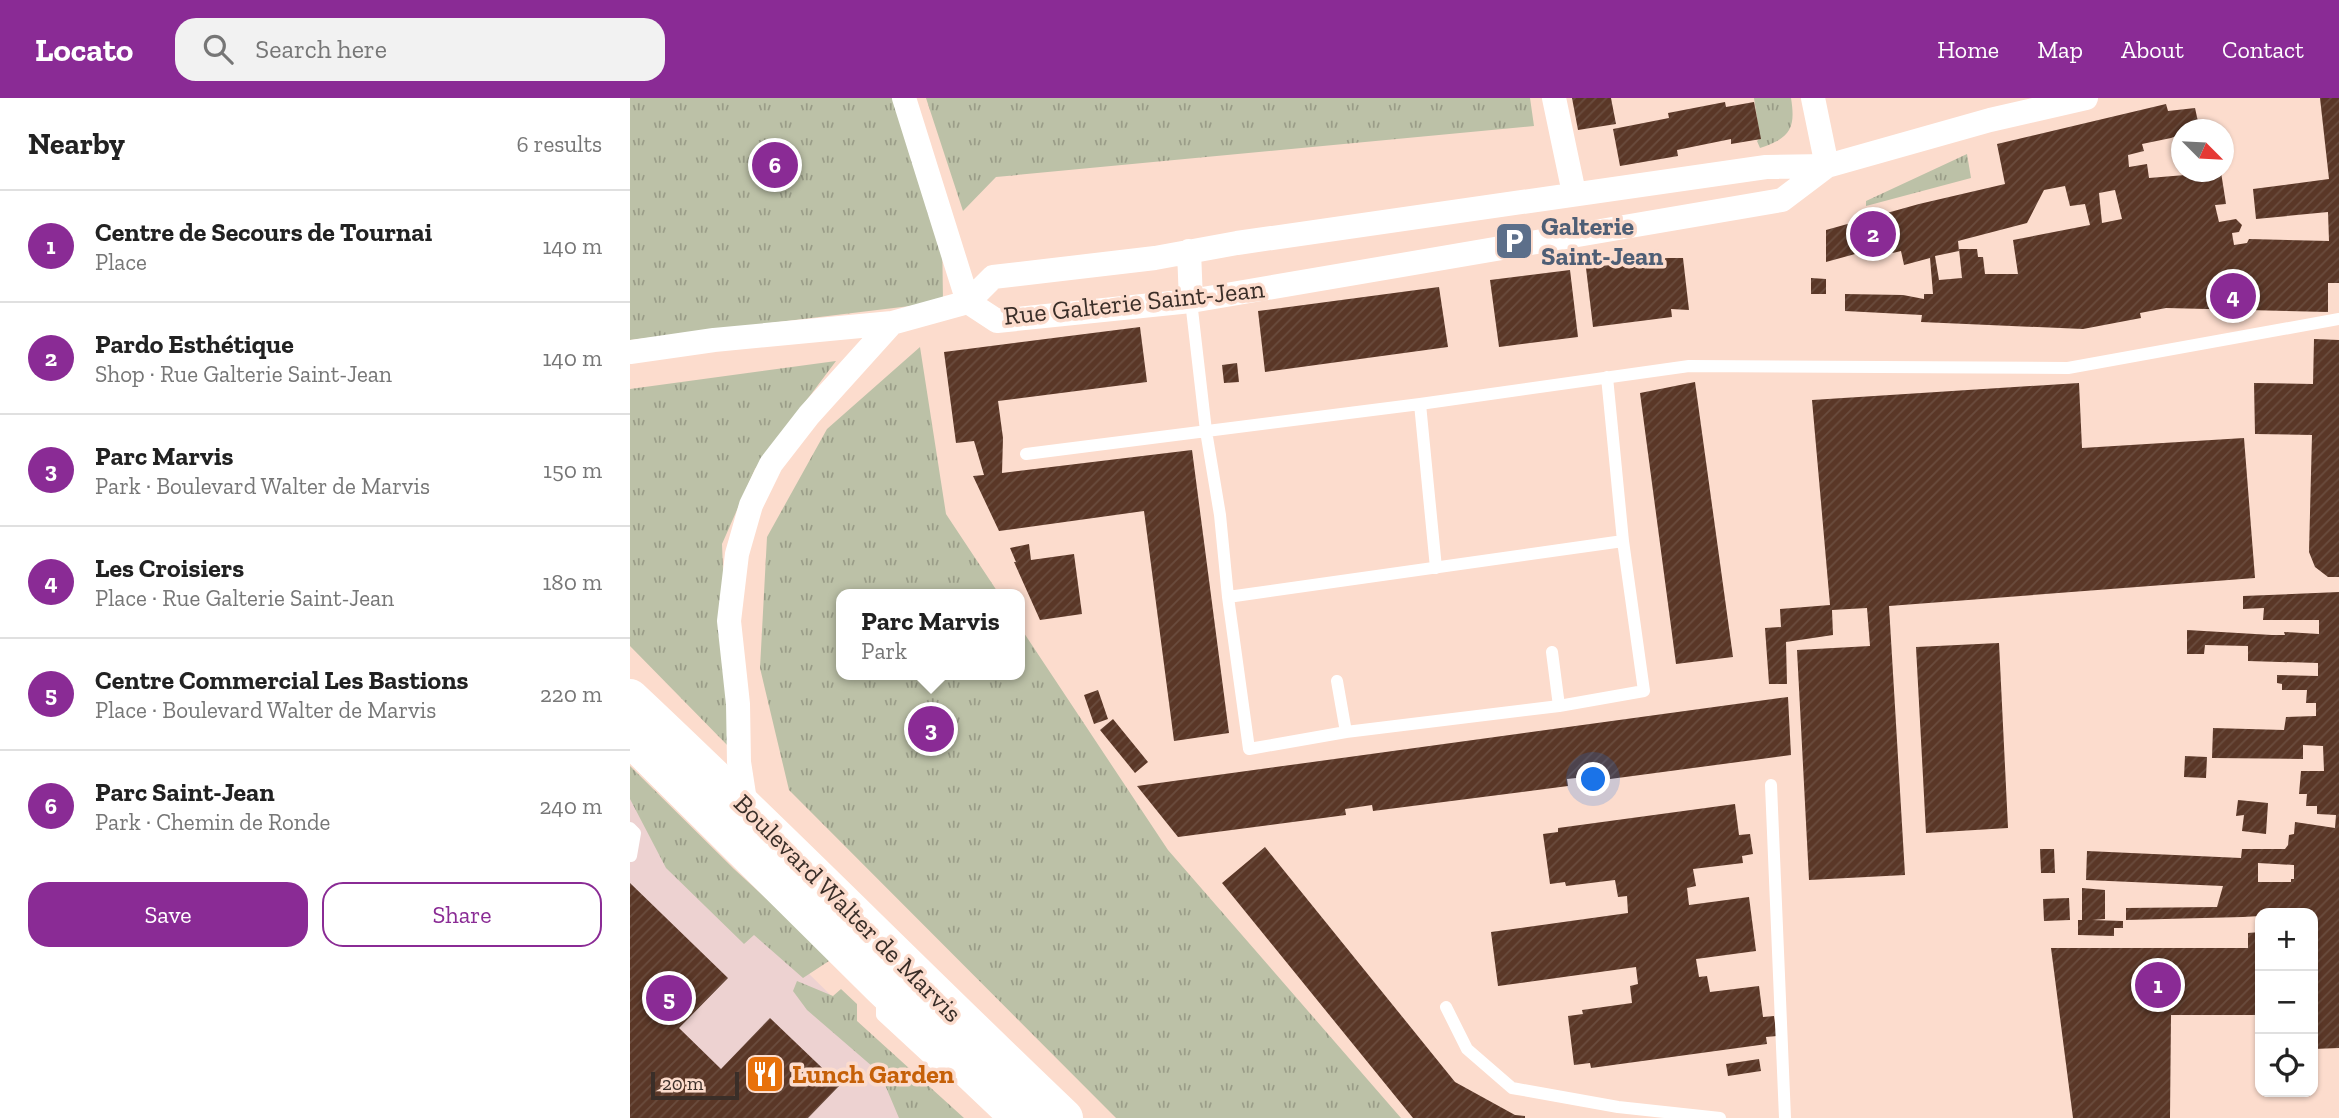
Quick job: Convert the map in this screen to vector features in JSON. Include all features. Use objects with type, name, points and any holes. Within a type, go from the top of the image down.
[{"type":"main road","name":"Boulevard Walter de Marvis","points":[[630,698],[746,807],[900,961],[1065,1118]]},
{"type":"main road","name":"Boulevard Walter de Marvis","points":[[630,737],[882,987],[1020,1118]]},
{"type":"street","points":[[630,352],[714,340],[892,323],[968,302],[904,98]]},
{"type":"street","points":[[1554,98],[1574,194]]},
{"type":"street","points":[[1813,98],[1827,166]]},
{"type":"street","name":"Rue Galterie Saint-Jean","points":[[1827,166],[1782,200],[1191,300],[997,321],[968,302],[993,277],[1155,258],[1766,167],[1827,166],[1990,120],[2086,98]]},
{"type":"street","points":[[1189,251],[1191,300]]},
{"type":"street","points":[[746,807],[739,762],[738,704],[729,621],[737,554],[751,505],[771,464],[809,415],[892,323]]},
{"type":"lane","points":[[1191,300],[1249,749],[1346,732],[1559,706],[1644,691],[1623,541],[1607,377]]},
{"type":"lane","points":[[1026,454],[1420,404],[1689,366],[2068,368],[2339,319]]},
{"type":"lane","points":[[1420,404],[1436,568]]},
{"type":"lane","points":[[1228,597],[1623,541]]},
{"type":"lane","points":[[1552,652],[1559,706]]},
{"type":"lane","points":[[1337,681],[1346,732]]},
{"type":"lane","points":[[1771,785],[1785,1118]]},
{"type":"lane","points":[[630,828],[635,833],[631,856]]},
{"type":"lane","name":"Boulevard Walter de Marvis","points":[[882,987],[882,1015],[963,1090]]},
{"type":"lane","points":[[1446,1007],[1467,1049],[1512,1088],[1618,1107],[1720,1118]]},
{"type":"shaded area","points":[[630,798],[857,1021],[956,1118],[630,1118]]},
{"type":"green space","points":[[630,98],[897,98],[942,231],[943,302],[630,340]]},
{"type":"green space","points":[[926,98],[1530,98],[1534,126],[996,177],[963,211]]},
{"type":"green space","points":[[1754,98],[1791,98],[1792,117],[1789,131],[1778,140],[1760,148],[1757,141],[1760,138]]},
{"type":"green space","points":[[1967,154],[1971,178],[1866,206],[1866,201]]},
{"type":"green space","points":[[920,347],[946,514],[996,589],[836,589],[836,680],[1025,680],[1025,635],[1168,850],[1401,1118],[1116,1118],[789,790],[760,668],[767,537],[827,429]]},
{"type":"green space","points":[[836,361],[755,469],[722,544],[730,748],[630,646],[630,389]]},
{"type":"green space","points":[[630,766],[734,869],[832,959],[803,978],[754,935],[744,944],[666,868],[630,799]]},
{"type":"green space","points":[[797,981],[833,996],[841,989],[857,1004],[857,1021],[964,1118],[899,1118],[880,1073],[807,1010],[793,991]]},
{"type":"building","points":[[1572,98],[1611,98],[1616,124],[1578,130]]},
{"type":"building","points":[[2320,98],[2339,98],[2339,283],[2328,283],[2328,312],[2166,308],[2140,313],[2141,318],[2083,329],[1921,322],[1922,315],[1845,311],[1845,294],[1903,295],[1924,299],[1924,294],[1933,294],[1930,258],[1904,265],[1901,251],[1868,259],[1866,251],[1826,262],[1826,230],[2005,184],[1997,144],[2166,104],[2168,111],[2195,108],[2197,119],[2171,119],[2171,138],[2142,144],[2144,151],[2128,155],[2129,167],[2147,164],[2149,178],[2171,176],[2171,182],[2223,182],[2226,204],[2215,205],[2219,222],[2236,219],[2242,225],[2239,232],[2232,233],[2234,245],[2247,243],[2249,239],[2329,241],[2328,212],[2256,219],[2253,189],[2329,179]],"holes":[[[2065,186],[2070,206],[2085,204],[2090,225],[2013,240],[2018,274],[1985,274],[1983,257],[1978,257],[1977,249],[1959,249],[1962,278],[1939,280],[1935,256],[1959,251],[1958,241],[2027,223],[2044,190]],[[2115,190],[2122,219],[2102,223],[2099,193]]]},
{"type":"building","points":[[1725,102],[1726,107],[1754,102],[1761,139],[1731,144],[1731,139],[1677,150],[1678,156],[1620,166],[1613,129],[1669,118],[1668,113]]},
{"type":"building","points":[[1683,258],[1689,310],[1671,309],[1672,317],[1593,327],[1586,268]]},
{"type":"building","points":[[1570,270],[1578,337],[1499,347],[1490,280]]},
{"type":"building","points":[[1811,278],[1826,279],[1826,294],[1811,294]]},
{"type":"building","points":[[1439,287],[1448,347],[1265,372],[1258,311]]},
{"type":"building","points":[[1140,327],[1147,382],[998,401],[1003,438],[1002,473],[1192,450],[1229,733],[1174,741],[1144,511],[999,531],[973,476],[984,475],[974,441],[956,443],[944,352]]},
{"type":"building","points":[[2314,339],[2339,340],[2339,577],[2328,577],[2315,567],[2309,552],[2312,435],[2255,434],[2254,383],[2313,384]]},
{"type":"building","points":[[1237,363],[1239,382],[1224,383],[1222,365]]},
{"type":"building","points":[[1695,382],[1733,657],[1676,664],[1640,393]]},
{"type":"building","points":[[2079,383],[2082,448],[2244,438],[2255,578],[1889,606],[1905,875],[1809,880],[1797,650],[1870,646],[1867,608],[1832,610],[1833,635],[1786,642],[1787,684],[1769,684],[1765,628],[1781,627],[1780,609],[1830,605],[1812,400]]},
{"type":"building","points":[[1029,544],[1031,560],[1074,554],[1082,614],[1040,620],[1010,548]]},
{"type":"building","points":[[2339,592],[2339,1048],[2318,1049],[2318,908],[2255,908],[2255,916],[2126,920],[2126,908],[2217,907],[2223,886],[2086,880],[2087,851],[2241,858],[2242,849],[2285,849],[2289,835],[2294,834],[2295,822],[2335,828],[2336,815],[2317,814],[2317,806],[2306,806],[2307,794],[2299,794],[2301,771],[2324,771],[2323,746],[2303,745],[2303,759],[2212,758],[2213,728],[2284,730],[2286,717],[2316,716],[2316,703],[2306,703],[2307,690],[2282,690],[2282,684],[2277,683],[2277,675],[2318,676],[2318,663],[2248,661],[2248,646],[2205,645],[2204,654],[2187,654],[2187,630],[2272,635],[2285,635],[2284,632],[2319,634],[2319,620],[2263,620],[2264,608],[2243,609],[2243,596]],"holes":[[[2258,863],[2294,865],[2294,879],[2291,879],[2291,882],[2258,882]]]},
{"type":"building","points":[[1999,643],[2008,828],[1926,833],[1916,647]]},
{"type":"building","points":[[1098,690],[1108,719],[1094,724],[1084,695]]},
{"type":"building","points":[[1788,697],[1791,755],[1595,781],[1595,776],[1567,779],[1568,786],[1373,811],[1372,805],[1345,809],[1346,815],[1178,837],[1137,786]]},
{"type":"building","points":[[1113,719],[1148,762],[1135,773],[1100,730]]},
{"type":"building","points":[[2185,756],[2207,757],[2206,778],[2184,777]]},
{"type":"building","points":[[2238,800],[2268,803],[2266,834],[2242,831],[2244,815],[2236,816]]},
{"type":"building","points":[[1735,804],[1739,835],[1750,834],[1753,854],[1742,856],[1743,863],[1693,869],[1696,886],[1687,888],[1689,905],[1749,897],[1756,951],[1696,959],[1699,977],[1707,976],[1710,992],[1759,986],[1763,1017],[1774,1016],[1777,1036],[1766,1037],[1767,1044],[1591,1068],[1590,1063],[1574,1065],[1568,1016],[1583,1014],[1582,1010],[1632,1003],[1630,986],[1638,984],[1636,967],[1498,986],[1491,932],[1628,913],[1627,896],[1618,897],[1615,880],[1566,886],[1565,882],[1550,884],[1543,834],[1558,832],[1558,828]]},
{"type":"building","points":[[1265,847],[1455,1082],[1525,1118],[1413,1118],[1222,883]]},
{"type":"building","points":[[2040,849],[2054,849],[2055,873],[2041,873]]},
{"type":"building","points":[[630,883],[728,978],[679,1028],[721,1069],[770,1018],[840,1085],[808,1118],[630,1118]]},
{"type":"building","points":[[2082,888],[2105,890],[2105,919],[2092,920],[2123,921],[2123,928],[2114,928],[2114,936],[2078,935],[2078,920],[2082,920]]},
{"type":"building","points":[[2069,898],[2070,920],[2044,921],[2043,899]]},
{"type":"building","points":[[2255,932],[2255,1015],[2171,1015],[2170,1118],[2073,1118],[2051,948],[2248,948],[2248,933]]},
{"type":"building","points":[[1759,1059],[1761,1071],[1728,1076],[1726,1064]]},
{"type":"place","name":"Parc Saint-Jean","points":[[775,165]]},
{"type":"place","name":"Pardo Esthétique","points":[[1873,234]]},
{"type":"place","name":"Galterie Saint-Jean","points":[[1514,241]]},
{"type":"place","name":"Les Croisiers","points":[[2233,296]]},
{"type":"place","name":"Parc Marvis","points":[[931,729]]},
{"type":"place","name":"Centre de Secours de Tournai","points":[[2158,985]]},
{"type":"place","name":"Centre Commercial Les Bastions","points":[[669,998]]},
{"type":"place","name":"Lunch Garden","points":[[765,1074]]}]
